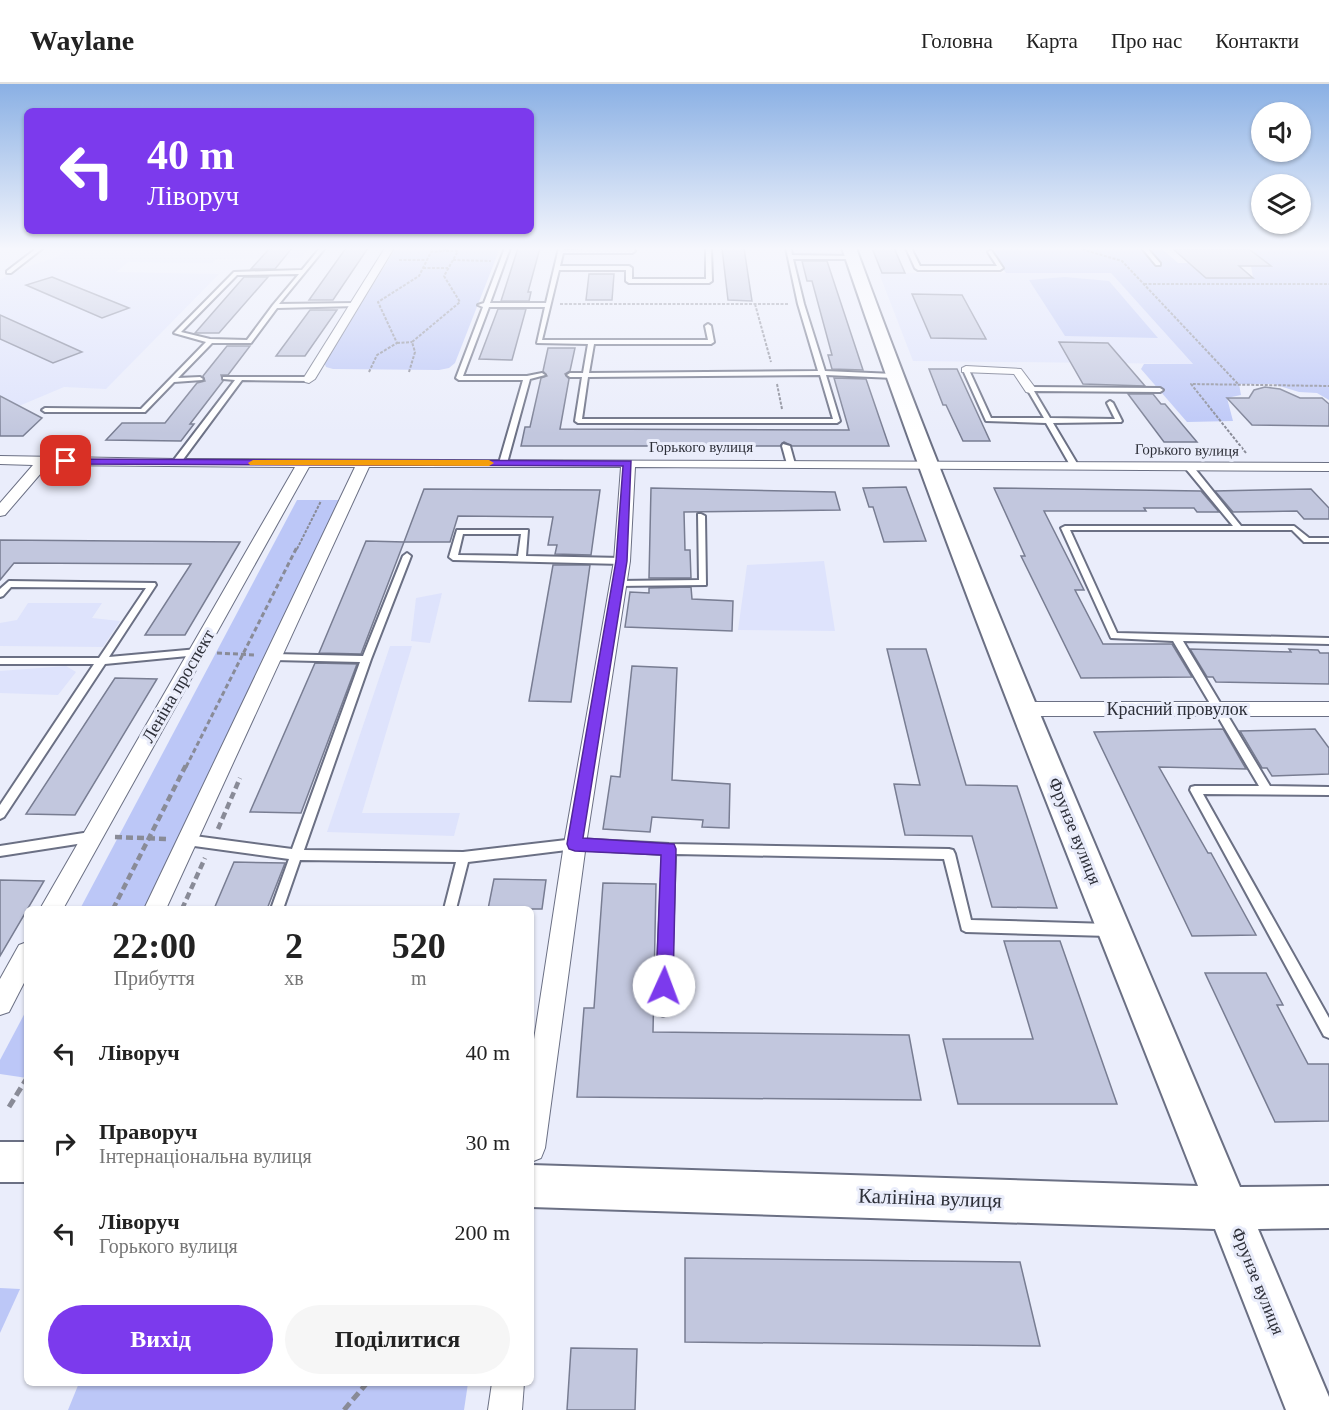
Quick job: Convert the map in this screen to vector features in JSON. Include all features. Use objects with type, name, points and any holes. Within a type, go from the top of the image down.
[{"type":"street","points":[[309,379],[352,310]]},
{"type":"street","name":"Фрунзе вулиця","points":[[870,310],[894,376],[1025,709],[1310,1410]]},
{"type":"street","points":[[966,370],[1017,371],[1030,389]]},
{"type":"street","name":"Горького вулиця","points":[[0,460],[176,463],[628,463],[1329,468]]},
{"type":"street","points":[[0,512],[44,461]]},
{"type":"street","name":"Леніна проспект","points":[[53,906],[304,463]]},
{"type":"street","points":[[156,906],[364,463]]},
{"type":"street","points":[[534,1127],[575,844],[622,561],[628,463]]},
{"type":"street","name":"Красний провулок","points":[[1025,709],[1329,710]]},
{"type":"street","points":[[0,1003],[24,959]]},
{"type":"street","points":[[0,1162],[24,1162]]},
{"type":"street","name":"Калініна вулиця","points":[[534,1185],[1229,1208],[1329,1207]]},
{"type":"street","points":[[505,1410],[508,1386]]},
{"type":"lane","points":[[200,310],[177,333],[210,341],[249,342],[272,310]]},
{"type":"lane","points":[[481,310],[459,378],[527,378],[542,375]]},
{"type":"lane","points":[[546,310],[539,342],[711,342],[708,326]]},
{"type":"lane","points":[[591,342],[578,421],[784,425],[837,421],[803,310]]},
{"type":"lane","points":[[45,410],[143,411],[210,341]]},
{"type":"lane","points":[[966,370],[988,420],[1119,422],[1110,403]]},
{"type":"lane","points":[[570,375],[822,373],[894,376]]},
{"type":"lane","points":[[225,378],[309,379]]},
{"type":"lane","points":[[176,463],[240,378]]},
{"type":"lane","points":[[503,463],[527,378]]},
{"type":"lane","points":[[173,380],[200,379]]},
{"type":"lane","points":[[1074,465],[1030,389],[1160,390]]},
{"type":"lane","points":[[786,446],[791,464]]},
{"type":"lane","points":[[1189,467],[1239,528]]},
{"type":"lane","points":[[618,584],[703,583],[701,516]]},
{"type":"lane","points":[[1329,540],[1307,540],[1294,528],[1065,528],[1114,636],[1329,640]]},
{"type":"lane","points":[[522,558],[525,532],[460,532],[453,557],[622,561]]},
{"type":"lane","points":[[278,906],[366,660],[407,556]]},
{"type":"lane","points":[[0,594],[9,584],[152,585],[0,814]]},
{"type":"lane","points":[[1176,637],[1267,790]]},
{"type":"lane","points":[[0,661],[101,661],[198,652]]},
{"type":"lane","points":[[274,657],[366,660]]},
{"type":"lane","points":[[1329,791],[1195,790],[1329,1031]]},
{"type":"lane","points":[[0,851],[90,837]]},
{"type":"lane","points":[[187,840],[296,855],[463,857],[575,844],[669,849],[949,854],[966,926],[1116,930]]},
{"type":"lane","points":[[663,1009],[669,849]]},
{"type":"lane","points":[[451,906],[463,857]]},
{"type":"path","points":[[382,310],[397,343]]},
{"type":"path","points":[[369,372],[377,355],[397,343],[412,342],[451,310]]},
{"type":"path","points":[[1168,310],[1238,384]]},
{"type":"path","points":[[410,372],[416,352],[412,342]]},
{"type":"path","points":[[1257,467],[1191,384],[1329,386]]},
{"type":"path","points":[[115,906],[321,501]]},
{"type":"path","points":[[198,652],[274,657]]},
{"type":"path","points":[[90,837],[187,840]]},
{"type":"path","points":[[9,1107],[24,1083]]},
{"type":"path","points":[[344,1410],[364,1386]]},
{"type":"shaded area","points":[[0,310],[184,310],[106,389],[64,387],[0,414]]},
{"type":"shaded area","points":[[357,310],[476,310],[455,363],[449,368],[439,370],[333,369],[326,367],[324,362]]},
{"type":"shaded area","points":[[893,310],[1144,310],[1193,364],[913,361]]},
{"type":"shaded area","points":[[1048,310],[1134,310],[1158,338],[1065,336]]},
{"type":"shaded area","points":[[1144,310],[1329,310],[1329,400],[1317,393],[1299,392],[1273,384],[1239,384],[1241,395],[1227,398],[1233,421],[1187,422],[1141,369],[1144,364],[1193,364]]},
{"type":"shaded area","points":[[297,500],[340,500],[145,906],[82,906]]},
{"type":"shaded area","points":[[824,561],[835,631],[738,630],[747,565]]},
{"type":"shaded area","points":[[442,593],[430,643],[411,641],[416,598]]},
{"type":"shaded area","points":[[28,603],[102,603],[92,618],[120,621],[103,647],[0,646],[0,623],[17,620]]},
{"type":"shaded area","points":[[390,646],[412,646],[362,813],[460,813],[454,836],[327,832]]},
{"type":"shaded area","points":[[66,666],[76,672],[58,695],[0,693],[0,671]]},
{"type":"shaded area","points":[[24,1015],[24,1078],[0,1074],[0,1060]]},
{"type":"shaded area","points":[[0,1288],[20,1289],[0,1333]]},
{"type":"shaded area","points":[[78,1386],[468,1386],[464,1410],[68,1410]]},
{"type":"building","points":[[83,310],[124,310],[102,318]]},
{"type":"building","points":[[215,310],[239,310],[219,333],[195,333]]},
{"type":"building","points":[[310,310],[337,310],[305,356],[276,356]]},
{"type":"building","points":[[498,310],[526,310],[512,360],[479,359]]},
{"type":"building","points":[[820,310],[843,310],[863,370],[832,369],[828,355],[832,355]]},
{"type":"building","points":[[919,310],[970,310],[986,339],[931,338]]},
{"type":"building","points":[[0,315],[82,352],[53,363],[0,339]]},
{"type":"building","points":[[1059,342],[1108,343],[1145,386],[1083,384]]},
{"type":"building","points":[[227,346],[250,346],[228,375],[221,375],[223,381],[190,424],[194,424],[181,441],[106,440],[122,423],[165,423],[197,383],[205,381],[203,376]]},
{"type":"building","points":[[548,348],[575,348],[570,371],[565,374],[569,379],[560,429],[849,430],[834,378],[866,379],[889,446],[792,446],[784,442],[780,446],[521,446],[525,427],[530,427],[541,378],[547,376],[543,371]]},
{"type":"building","points":[[929,369],[957,369],[990,441],[963,441],[946,405],[943,405]]},
{"type":"building","points":[[1265,387],[1280,389],[1300,398],[1322,398],[1329,404],[1329,426],[1252,425],[1227,398],[1249,398],[1254,390]]},
{"type":"building","points":[[1128,394],[1153,394],[1161,404],[1165,404],[1197,442],[1164,442]]},
{"type":"building","points":[[0,396],[42,418],[23,436],[0,436]]},
{"type":"building","points":[[906,487],[926,541],[884,542],[873,507],[869,507],[863,488]]},
{"type":"building","points":[[651,488],[835,492],[840,510],[684,512],[685,550],[690,550],[691,578],[649,578]]},
{"type":"building","points":[[994,488],[1201,491],[1219,512],[1197,512],[1194,508],[1144,508],[1146,511],[1044,511],[1084,590],[1075,590],[1103,644],[1172,644],[1192,677],[1081,678],[1021,556],[1025,556]]},
{"type":"building","points":[[424,489],[600,490],[591,555],[555,554],[557,545],[548,545],[553,517],[458,516],[450,542],[404,542]]},
{"type":"building","points":[[1311,489],[1329,508],[1329,519],[1304,519],[1297,511],[1233,512],[1215,491]]},
{"type":"building","points":[[0,540],[240,542],[185,635],[145,635],[191,564],[14,563],[0,580]]},
{"type":"building","points":[[366,541],[404,542],[361,654],[319,653]]},
{"type":"building","points":[[553,565],[590,565],[571,702],[529,701]]},
{"type":"building","points":[[691,587],[692,599],[733,601],[732,631],[625,627],[630,592],[649,593],[649,588]]},
{"type":"building","points":[[887,649],[926,649],[966,785],[1017,786],[1057,908],[992,907],[972,836],[905,835],[894,784],[920,785]]},
{"type":"building","points":[[1190,649],[1291,652],[1289,649],[1318,650],[1320,653],[1329,653],[1329,684],[1216,682],[1213,677],[1207,677]]},
{"type":"building","points":[[315,663],[357,664],[301,813],[250,812]]},
{"type":"building","points":[[632,666],[677,668],[672,780],[730,784],[729,828],[702,827],[703,820],[652,817],[650,832],[603,829],[611,776],[620,777]]},
{"type":"building","points":[[115,678],[157,679],[75,815],[26,814]]},
{"type":"building","points":[[1223,729],[1246,769],[1159,767],[1208,853],[1211,853],[1256,935],[1192,936],[1094,732]]},
{"type":"building","points":[[1315,729],[1329,748],[1329,774],[1272,776],[1267,768],[1262,768],[1240,731]]},
{"type":"building","points":[[234,862],[285,863],[268,906],[215,906]]},
{"type":"building","points":[[494,879],[546,880],[542,909],[534,909],[534,906],[489,906]]},
{"type":"building","points":[[0,880],[44,881],[29,906],[24,906],[24,915],[0,956]]},
{"type":"building","points":[[603,883],[656,884],[653,1032],[909,1035],[921,1100],[577,1097],[584,1008],[594,1008]]},
{"type":"building","points":[[1004,941],[1060,941],[1117,1104],[958,1104],[943,1039],[1033,1039]]},
{"type":"building","points":[[1205,973],[1266,973],[1283,1005],[1277,1005],[1308,1064],[1329,1064],[1329,1121],[1275,1122]]},
{"type":"building","points":[[685,1258],[1020,1262],[1040,1346],[685,1342]]},
{"type":"building","points":[[571,1348],[637,1349],[635,1410],[567,1410]]},
{"type":"slow traffic","points":[[253,463],[489,463]]},
{"type":"route","points":[[66,461],[628,463],[622,561],[575,844],[669,849],[664,986]]}]
